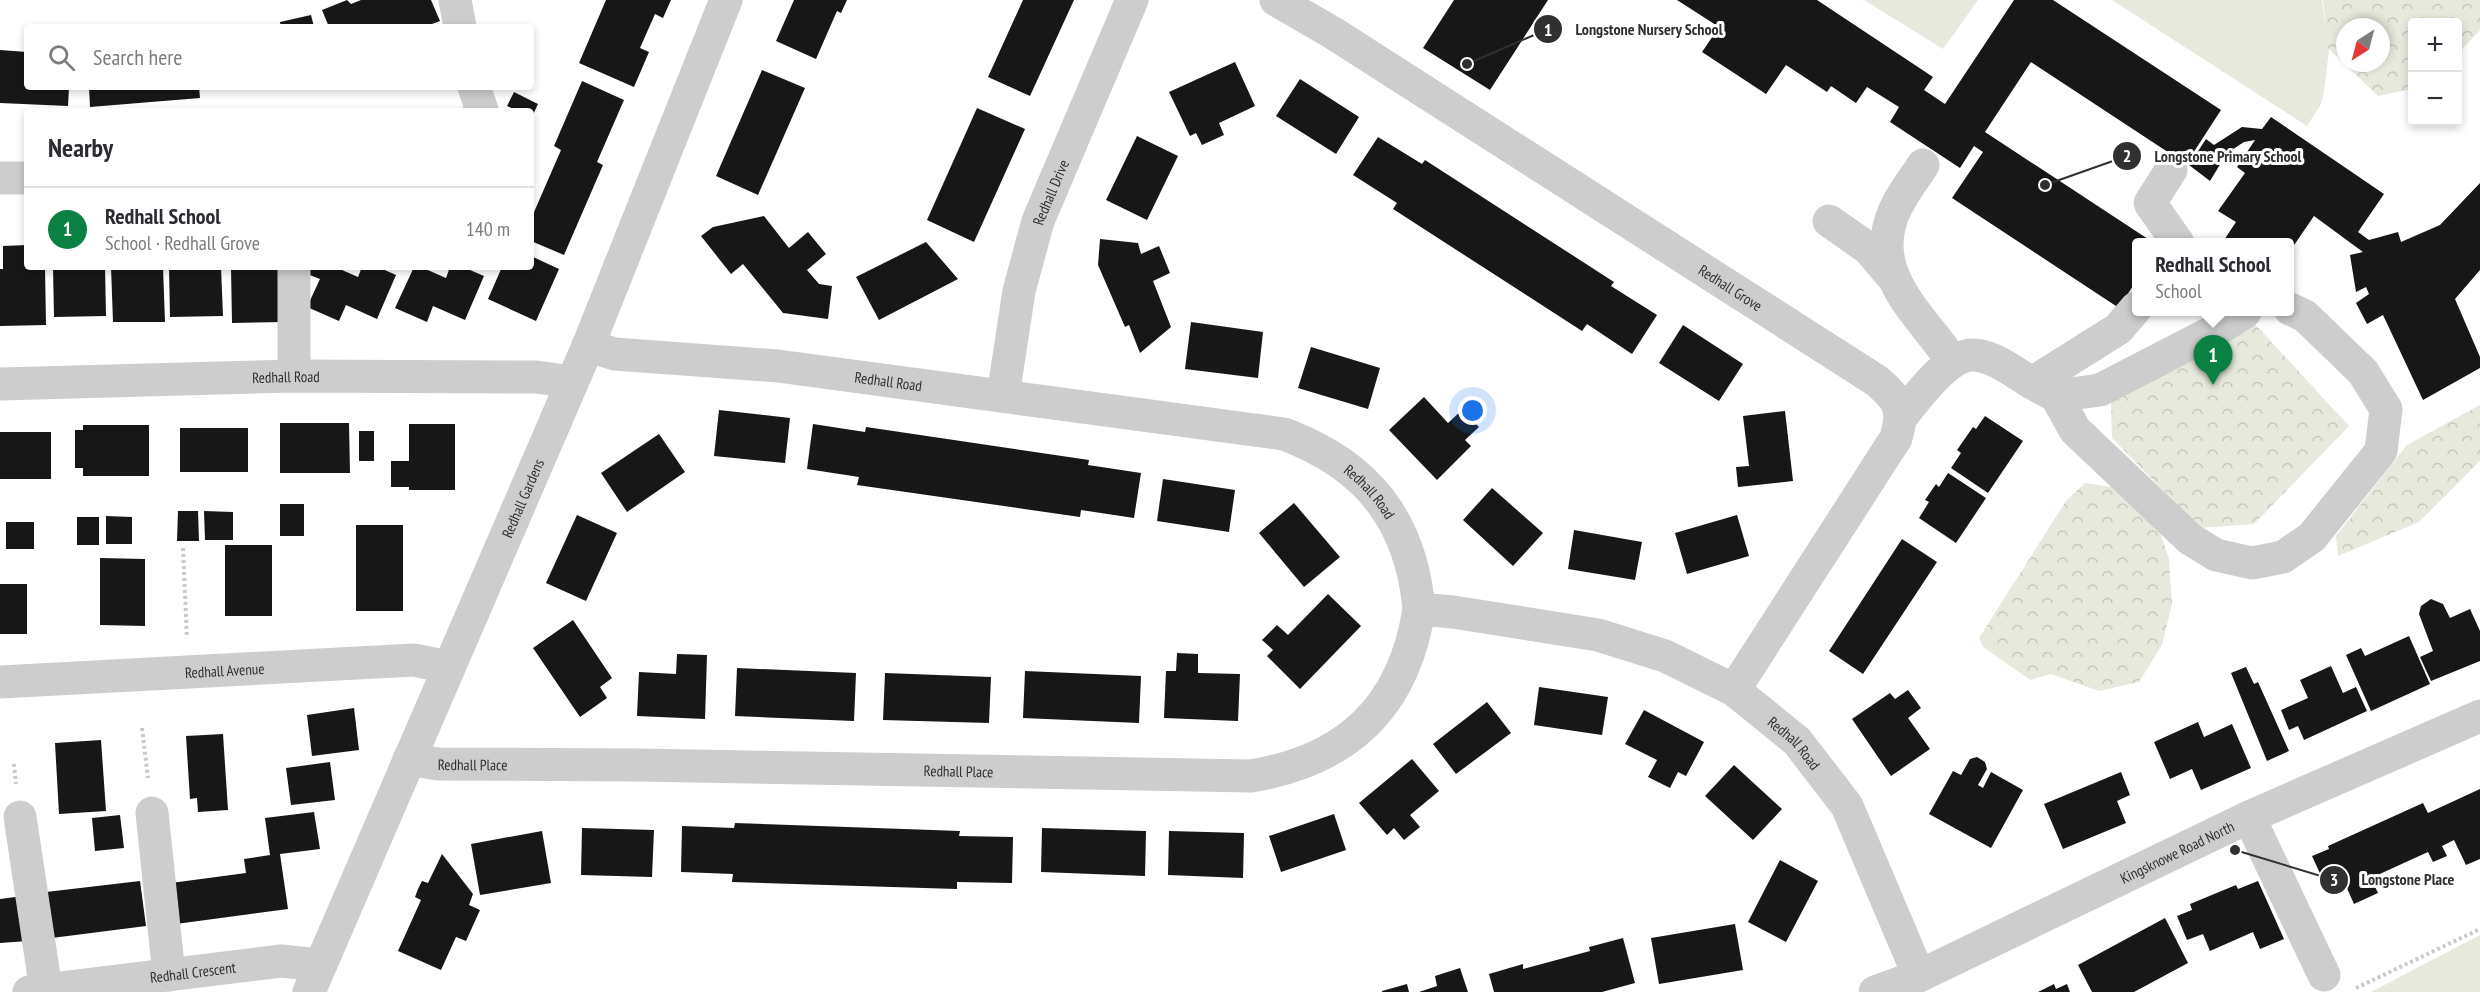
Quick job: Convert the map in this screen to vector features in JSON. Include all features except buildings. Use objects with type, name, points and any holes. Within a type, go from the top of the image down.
[{"type":"street","points":[[455,0],[459,24]]},
{"type":"street","name":"Redhall Gardens","points":[[315,978],[588,346],[726,0]]},
{"type":"street","name":"Redhall Drive","points":[[1003,396],[1020,291],[1038,221],[1132,0]]},
{"type":"street","name":"Redhall Grove","points":[[1276,0],[1333,33],[1877,381],[1893,394],[1902,416]]},
{"type":"street","points":[[475,90],[482,108]]},
{"type":"street","points":[[1891,275],[1886,249],[1890,221],[1899,200],[1923,165]]},
{"type":"street","points":[[2171,170],[2150,203],[2174,238]]},
{"type":"street","points":[[0,178],[24,178]]},
{"type":"street","points":[[1829,221],[1869,249],[1891,275],[1905,298],[1952,361]]},
{"type":"street","points":[[294,270],[294,376]]},
{"type":"street","points":[[1734,690],[1896,438],[1902,416],[1952,361],[1972,354],[1991,360],[2044,389],[2075,430],[2190,539],[2216,555],[2252,563],[2283,557],[2312,537],[2382,451],[2386,409],[2363,372],[2305,316],[2294,311]]},
{"type":"street","points":[[2044,389],[2118,329],[2132,313]]},
{"type":"street","points":[[2044,389],[2100,390],[2239,316]]},
{"type":"street","name":"Redhall Road","points":[[588,346],[615,354],[778,366],[1003,396],[1284,434],[1309,443],[1354,471],[1373,490],[1389,512],[1402,534],[1411,558],[1419,609],[1453,612],[1598,635],[1665,656],[1734,690],[1797,741],[1846,806],[1919,976]]},
{"type":"street","name":"Redhall Road","points":[[0,384],[294,376],[536,377],[572,382]]},
{"type":"street","name":"Redhall Place","points":[[409,759],[438,765],[649,765],[1251,776],[1283,771],[1313,760],[1340,745],[1364,725],[1382,705],[1396,684],[1413,643],[1419,609]]},
{"type":"street","name":"Redhall Avenue","points":[[0,682],[414,660],[448,667]]},
{"type":"street","name":"Kingsknowe Road North","points":[[1875,992],[1919,976],[2250,816],[2480,716]]},
{"type":"street","points":[[152,813],[169,975]]},
{"type":"street","points":[[2250,816],[2335,983]]},
{"type":"street","points":[[20,818],[37,991]]},
{"type":"street","name":"Redhall Crescent","points":[[37,991],[281,961],[315,978]]},
{"type":"path","points":[[183,548],[189,672]]},
{"type":"path","points":[[142,728],[152,813]]},
{"type":"path","points":[[2335,983],[2480,929]]},
{"type":"green space","points":[[1864,0],[1978,0],[1943,49]]},
{"type":"green space","points":[[2112,0],[2322,0],[2329,50],[2321,104],[2307,126]]},
{"type":"green space","points":[[2323,0],[2480,0],[2480,30],[2462,50],[2462,18],[2408,18],[2408,90],[2378,96],[2353,72],[2390,72],[2390,18],[2336,18],[2336,56],[2328,48]]},
{"type":"green space","points":[[2253,322],[2349,426],[2254,524],[2200,528],[2112,438],[2111,400]]},
{"type":"green space","points":[[2480,405],[2480,461],[2419,522],[2338,556],[2336,536],[2407,445]]},
{"type":"green space","points":[[2085,483],[2117,488],[2158,526],[2169,559],[2172,604],[2162,645],[2139,682],[2099,691],[2051,674],[2030,680],[1983,647],[1979,638],[2066,501]]},
{"type":"green space","points":[[2480,935],[2480,992],[2371,992]]},
{"type":"place","name":"Longstone Nursery School","points":[[1467,64]]},
{"type":"place","name":"Longstone Primary School","points":[[2045,185]]},
{"type":"place","name":"Redhall School","points":[[2213,385]]},
{"type":"place","name":"Longstone Place","points":[[2235,850]]}]
